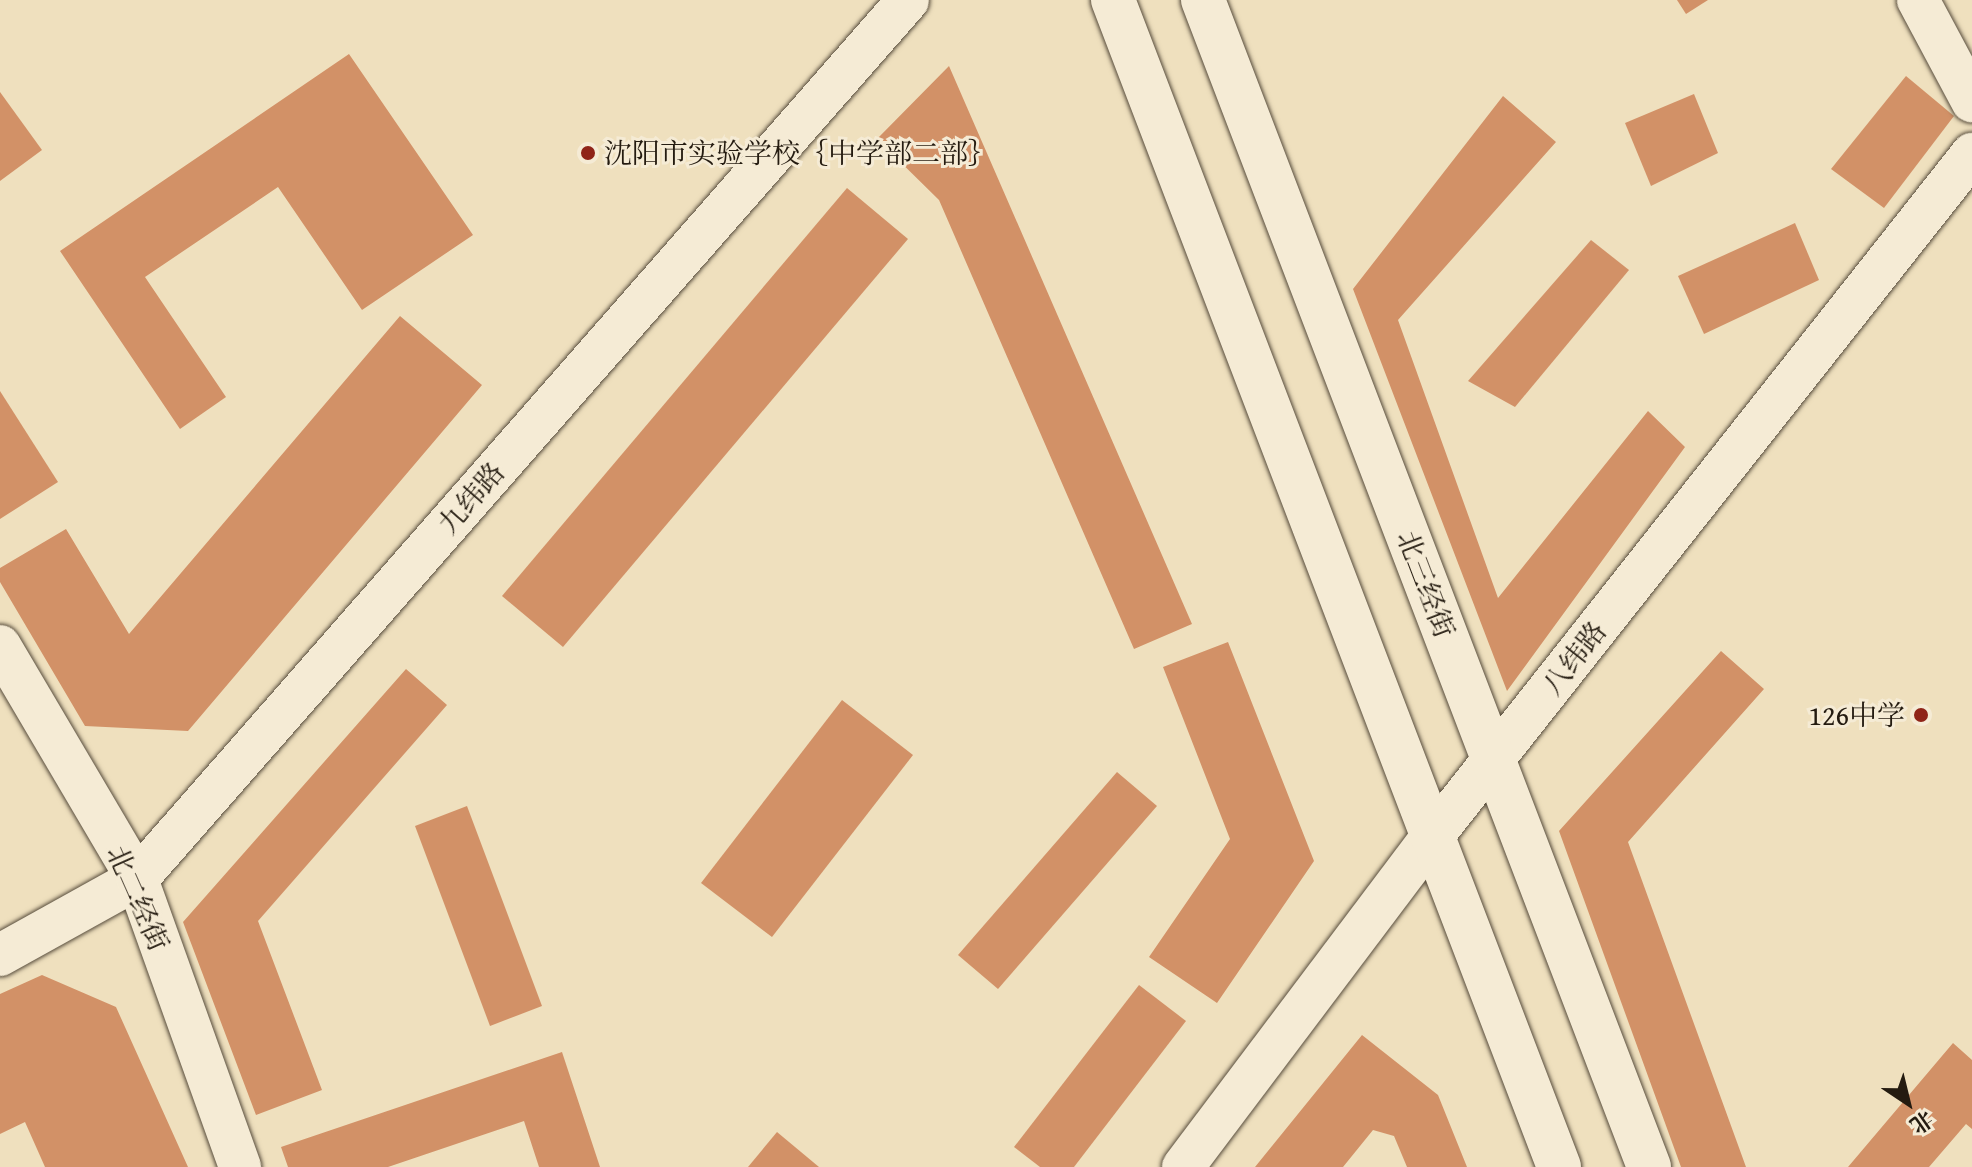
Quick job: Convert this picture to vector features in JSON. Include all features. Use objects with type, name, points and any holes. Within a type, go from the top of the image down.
[{"type":"main road","points":[[1113,0],[1559,1167]]},
{"type":"main road","name":"北三经街","points":[[1203,0],[1649,1167]]},
{"type":"street","name":"九纬路","points":[[0,955],[137,879],[908,0]]},
{"type":"street","points":[[1918,0],[1972,101]]},
{"type":"street","name":"八纬路","points":[[1183,1167],[1432,837],[1972,154]]},
{"type":"street","name":"北二经街","points":[[0,646],[137,879],[240,1167]]},
{"type":"building","points":[[1677,0],[1708,0],[1686,14]]},
{"type":"building","points":[[349,54],[473,235],[362,310],[278,187],[145,277],[226,397],[180,429],[60,251]]},
{"type":"building","points":[[949,66],[1192,624],[1134,649],[939,200],[877,139]]},
{"type":"building","points":[[1906,76],[1954,116],[1884,208],[1831,169]]},
{"type":"building","points":[[0,92],[42,150],[0,181]]},
{"type":"building","points":[[1694,94],[1718,153],[1651,186],[1625,123]]},
{"type":"building","points":[[1503,96],[1556,142],[1398,320],[1498,598],[1648,411],[1685,447],[1507,691],[1353,289]]},
{"type":"building","points":[[847,188],[908,239],[563,647],[502,596]]},
{"type":"building","points":[[1795,223],[1819,280],[1704,334],[1678,276]]},
{"type":"building","points":[[1591,240],[1629,270],[1515,407],[1468,381]]},
{"type":"building","points":[[400,316],[482,385],[188,731],[85,726],[0,582],[0,568],[66,529],[129,634]]},
{"type":"building","points":[[0,391],[58,482],[0,519]]},
{"type":"building","points":[[1228,642],[1314,861],[1217,1003],[1149,957],[1230,839],[1163,667]]},
{"type":"building","points":[[1721,651],[1764,689],[1628,842],[1746,1167],[1681,1167],[1559,831]]},
{"type":"building","points":[[406,669],[447,705],[258,921],[322,1090],[256,1115],[183,922]]},
{"type":"building","points":[[842,700],[913,755],[772,937],[701,883]]},
{"type":"building","points":[[1117,772],[1157,806],[998,989],[958,955]]},
{"type":"building","points":[[467,806],[542,1006],[490,1026],[415,826]]},
{"type":"building","points":[[42,975],[116,1007],[188,1167],[45,1167],[25,1122],[0,1134],[0,994]]},
{"type":"building","points":[[1139,985],[1186,1021],[1074,1167],[1040,1167],[1014,1147]]},
{"type":"building","points":[[1362,1035],[1438,1095],[1467,1167],[1407,1167],[1394,1136],[1373,1130],[1343,1167],[1255,1167]]},
{"type":"building","points":[[1953,1043],[1972,1060],[1972,1129],[1966,1124],[1929,1167],[1848,1167]]},
{"type":"building","points":[[562,1052],[600,1167],[539,1167],[524,1121],[388,1167],[288,1167],[281,1147]]},
{"type":"building","points":[[777,1132],[819,1167],[748,1167]]},
{"type":"place","name":"沈阳市实验学校｛中学部二部｝","points":[[588,153]]},
{"type":"place","name":"126中学","points":[[1921,715]]}]
